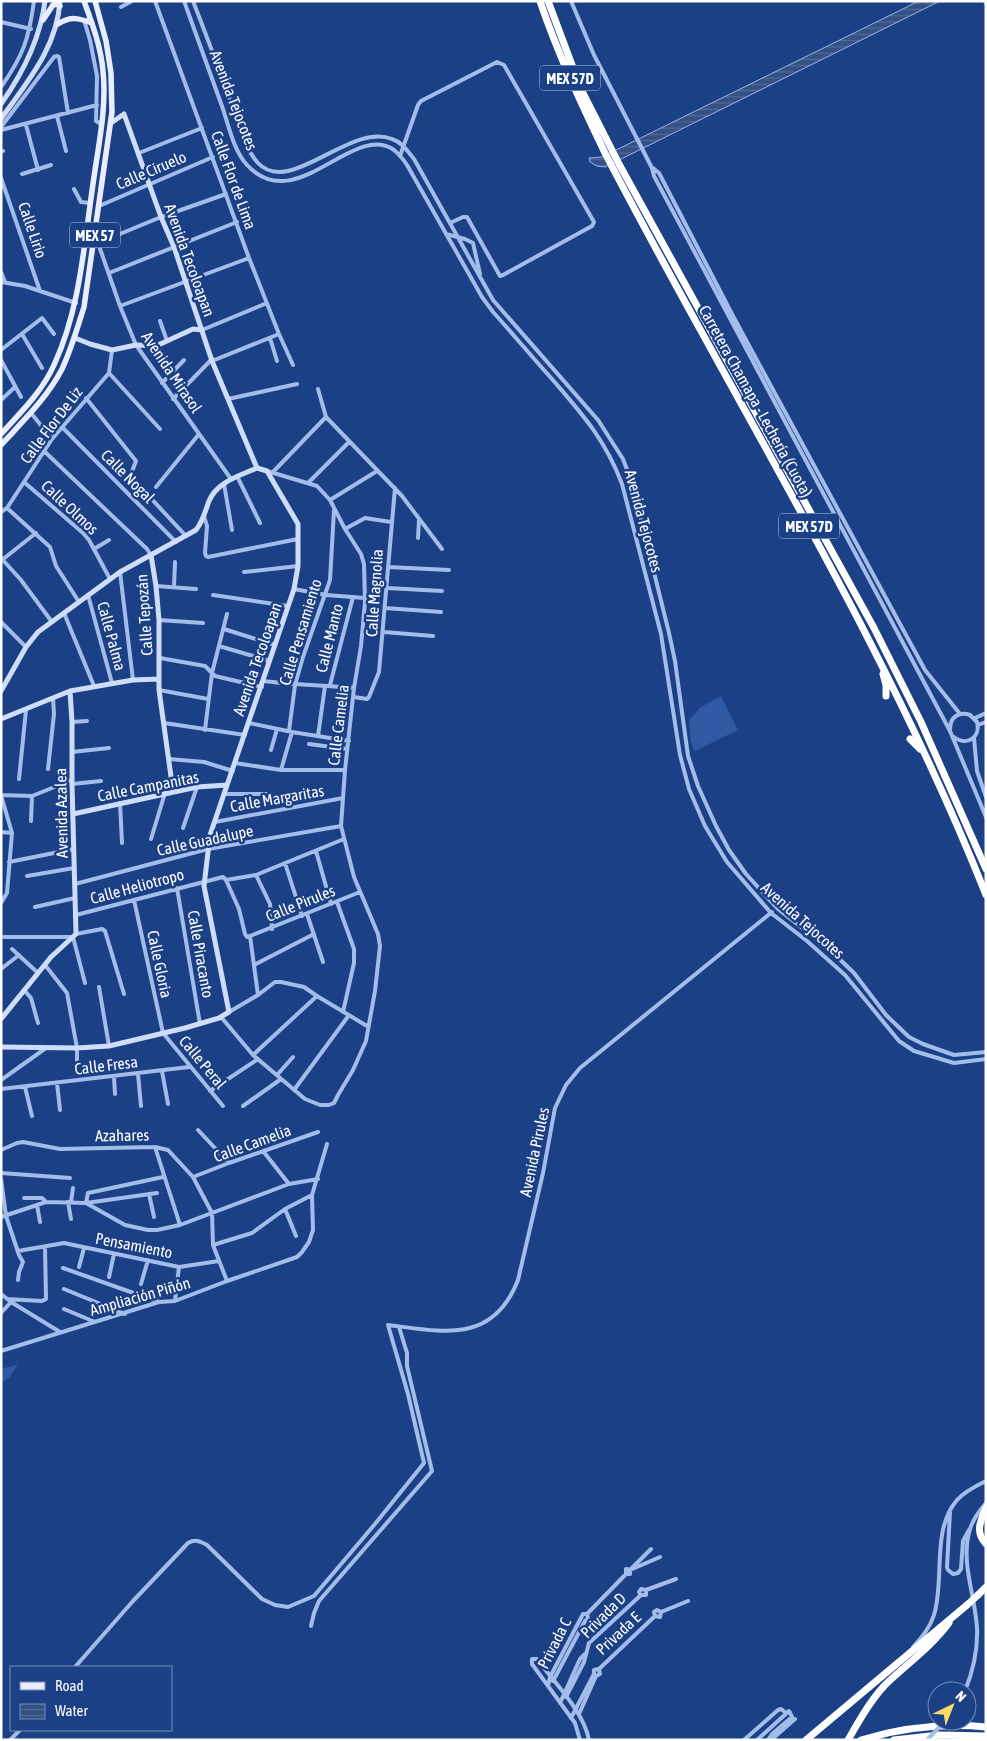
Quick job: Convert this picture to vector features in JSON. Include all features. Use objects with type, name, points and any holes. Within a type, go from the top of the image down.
[{"type":"highway","name":"Carretera Chamapa - Lechería (Cuota)","points":[[540,1],[575,92],[866,632],[929,764],[986,895]]},
{"type":"highway","name":"Carretera Chamapa - Lechería (Cuota)","points":[[548,1],[581,89],[608,151]]},
{"type":"highway","name":"Carretera Chamapa - Lechería (Cuota)","points":[[616,166],[874,628],[921,722],[986,869]]},
{"type":"highway","points":[[866,632],[884,676],[886,696]]},
{"type":"highway","points":[[910,739],[919,747],[929,764]]},
{"type":"highway","points":[[986,1508],[979,1528],[981,1537],[986,1544]]},
{"type":"highway","points":[[806,1740],[986,1588]]},
{"type":"highway","points":[[848,1740],[884,1686],[917,1658],[940,1635],[957,1613]]},
{"type":"highway","points":[[858,1695],[877,1687],[907,1660],[917,1658]]},
{"type":"highway","points":[[861,1740],[902,1730],[930,1727],[986,1727]]},
{"type":"highway","points":[[894,1740],[939,1734],[986,1736]]},
{"type":"main road","name":"MEX 57","points":[[1,434],[28,406],[53,368],[76,303],[104,101],[103,70],[92,23],[84,1]]},
{"type":"main road","name":"MEX 57","points":[[1,445],[52,386],[62,370],[75,338],[84,308],[96,243],[112,112],[111,73],[106,41],[95,1]]},
{"type":"main road","points":[[43,20],[53,5],[60,4]]},
{"type":"main road","points":[[58,24],[74,18],[92,23]]},
{"type":"street","points":[[1,87],[17,64],[31,29],[34,1]]},
{"type":"street","points":[[1,104],[22,72],[34,46],[43,20],[45,1]]},
{"type":"street","points":[[122,7],[132,1]]},
{"type":"street","name":"Calle Flor de Lima","points":[[155,1],[249,258],[293,365]]},
{"type":"street","name":"Avenida Tejocotes","points":[[184,1],[241,158],[256,173],[268,179],[282,181],[301,178],[368,145],[375,144],[389,147],[400,156],[482,297],[601,438],[614,462],[624,489],[661,634],[680,755],[692,796],[705,826],[727,862],[771,913],[807,941],[845,975],[893,1034],[907,1046],[924,1055],[954,1064],[986,1059]]},
{"type":"street","name":"Avenida Tejocotes","points":[[194,1],[248,145],[252,154],[263,167],[277,172],[286,172],[369,136],[393,139],[404,147],[414,159],[493,300],[598,420],[623,459],[632,483],[675,661],[688,756],[701,794],[716,826],[729,850],[746,874],[778,909],[829,949],[854,973],[886,1015],[909,1037],[954,1055],[986,1052]]},
{"type":"street","points":[[571,1],[584,34],[652,168],[654,176],[951,734],[986,817]]},
{"type":"street","points":[[1,118],[45,55],[58,24],[60,4]]},
{"type":"street","points":[[84,20],[97,76],[96,121],[101,124]]},
{"type":"street","points":[[1,22],[31,29]]},
{"type":"street","points":[[1,129],[54,57],[57,56],[59,57],[68,112]]},
{"type":"street","points":[[400,156],[421,101],[497,62],[501,62],[594,222],[592,226],[503,276],[500,276],[467,217],[450,223]]},
{"type":"street","points":[[1,129],[26,125],[97,105]]},
{"type":"street","points":[[112,112],[124,114]]},
{"type":"street","points":[[111,123],[124,114]]},
{"type":"street","name":"Avenida Tecoloapan","points":[[124,114],[161,217],[174,246],[212,360],[257,468]]},
{"type":"street","points":[[57,116],[66,152]]},
{"type":"street","points":[[26,125],[37,168]]},
{"type":"street","points":[[139,153],[202,128]]},
{"type":"street","name":"Calle Ciruelo","points":[[100,206],[213,157]]},
{"type":"street","points":[[22,174],[51,165]]},
{"type":"street","points":[[652,168],[659,173],[733,316],[925,670],[960,714]]},
{"type":"street","name":"Calle Lirio","points":[[1,178],[40,291]]},
{"type":"street","points":[[74,190],[81,202],[90,203]]},
{"type":"street","points":[[85,242],[96,243],[226,194]]},
{"type":"street","points":[[108,273],[237,222]]},
{"type":"street","points":[[446,234],[470,241],[474,246],[481,279]]},
{"type":"street","name":"Avenida Mirasol","points":[[96,243],[136,345],[173,399],[234,478],[260,523]]},
{"type":"street","points":[[120,306],[249,258]]},
{"type":"street","points":[[1,272],[3,282],[16,283],[76,303]]},
{"type":"street","points":[[75,338],[112,350],[136,345],[156,346],[193,330],[202,330],[267,302]]},
{"type":"street","points":[[1,350],[42,318],[54,334]]},
{"type":"street","points":[[160,321],[168,341]]},
{"type":"street","points":[[22,334],[42,368]]},
{"type":"street","points":[[173,399],[212,360],[279,334]]},
{"type":"street","points":[[270,338],[276,361]]},
{"type":"street","points":[[112,350],[109,373],[160,429]]},
{"type":"street","points":[[1,360],[21,397]]},
{"type":"street","points":[[162,384],[184,360]]},
{"type":"street","name":"Calle Flor De Liz","points":[[1,512],[6,508],[52,439],[109,373]]},
{"type":"street","points":[[228,399],[297,384]]},
{"type":"street","points":[[1,400],[15,387]]},
{"type":"street","points":[[318,388],[326,417],[395,488],[442,549]]},
{"type":"street","points":[[86,398],[136,461],[131,474],[132,478],[186,536]]},
{"type":"street","points":[[30,413],[52,439]]},
{"type":"street","points":[[1,691],[26,647],[38,632],[120,572],[196,530],[214,493],[224,484],[257,468],[270,472],[326,417]]},
{"type":"street","name":"Calle Nogal","points":[[62,427],[176,542]]},
{"type":"street","points":[[156,487],[200,434]]},
{"type":"street","points":[[308,483],[349,442]]},
{"type":"street","name":"Calle Tepozán","points":[[44,451],[147,549],[151,555],[160,620],[159,690],[173,791]]},
{"type":"street","points":[[330,500],[377,471]]},
{"type":"street","name":"Avenida Tecoloapan","points":[[229,1012],[204,881],[210,835],[294,589],[298,566],[298,524],[270,472]]},
{"type":"street","name":"Calle Camelia","points":[[270,472],[317,486],[330,500],[344,529],[361,554],[364,564],[365,598],[361,646],[344,770],[341,826],[354,877],[378,934],[380,946],[375,991],[363,1049],[334,1103],[320,1105],[305,1100],[294,1090]]},
{"type":"street","name":"Calle Olmos","points":[[24,482],[83,533],[110,579]]},
{"type":"street","points":[[224,484],[232,530]]},
{"type":"street","name":"Calle Magnolia","points":[[354,697],[367,699],[369,697],[379,672],[384,632],[395,488]]},
{"type":"street","points":[[6,508],[50,547],[56,566],[79,602]]},
{"type":"street","name":"Calle Pensamiento","points":[[282,770],[290,732],[295,685],[330,580],[334,510]]},
{"type":"street","points":[[204,516],[207,526],[205,553],[208,557],[298,539]]},
{"type":"street","points":[[344,529],[365,518],[391,522]]},
{"type":"street","points":[[418,538],[420,520]]},
{"type":"street","points":[[36,533],[2,560],[21,580],[52,622]]},
{"type":"street","points":[[94,549],[109,540]]},
{"type":"street","points":[[174,587],[175,562]]},
{"type":"street","points":[[244,572],[298,566]]},
{"type":"street","points":[[388,567],[449,570]]},
{"type":"street","points":[[120,572],[133,680]]},
{"type":"street","points":[[156,586],[196,589]]},
{"type":"street","points":[[387,588],[442,591]]},
{"type":"street","points":[[294,589],[365,598]]},
{"type":"street","name":"Calle Palma","points":[[88,595],[112,683]]},
{"type":"street","points":[[213,595],[288,606]]},
{"type":"street","name":"Calle Manto","points":[[318,736],[328,686],[353,597]]},
{"type":"street","points":[[385,608],[441,612]]},
{"type":"street","points":[[64,613],[94,686]]},
{"type":"street","points":[[205,730],[212,673],[227,614]]},
{"type":"street","points":[[160,620],[203,623]]},
{"type":"street","points":[[1,622],[26,647]]},
{"type":"street","points":[[224,629],[275,645]]},
{"type":"street","points":[[384,632],[432,636]]},
{"type":"street","points":[[219,646],[270,661]]},
{"type":"street","points":[[160,658],[205,666],[215,676],[262,684],[354,688]]},
{"type":"street","points":[[1,677],[6,682]]},
{"type":"street","points":[[1,719],[70,691],[133,680],[158,679]]},
{"type":"street","points":[[159,690],[208,699]]},
{"type":"street","name":"Avenida Azalea","points":[[70,691],[75,935]]},
{"type":"street","points":[[48,769],[54,714],[53,698]]},
{"type":"street","points":[[19,779],[26,710]]},
{"type":"street","points":[[974,738],[966,742],[959,741],[951,734],[950,724],[953,717],[965,713],[975,718],[978,726],[974,738],[979,781],[986,797]]},
{"type":"street","points":[[975,718],[986,713]]},
{"type":"street","points":[[72,722],[87,722]]},
{"type":"street","points":[[978,726],[986,722]]},
{"type":"street","points":[[164,723],[245,735]]},
{"type":"street","points":[[249,723],[290,732],[349,741]]},
{"type":"street","points":[[271,750],[277,729]]},
{"type":"street","points":[[309,744],[348,749]]},
{"type":"street","points":[[72,752],[109,748]]},
{"type":"street","points":[[169,759],[204,762],[233,771]]},
{"type":"street","points":[[235,763],[282,770],[344,770]]},
{"type":"street","points":[[1,903],[7,893],[12,833],[1,795],[32,796],[72,782],[102,781]]},
{"type":"street","name":"Calle Campanitas","points":[[73,814],[173,791],[228,785]]},
{"type":"street","points":[[184,828],[197,787]]},
{"type":"street","points":[[151,839],[165,793]]},
{"type":"street","points":[[224,794],[267,794]]},
{"type":"street","points":[[692,796],[701,794]]},
{"type":"street","points":[[31,821],[32,796]]},
{"type":"street","name":"Calle Margaritas","points":[[215,822],[343,798]]},
{"type":"street","points":[[120,803],[122,843]]},
{"type":"street","name":"Calle Guadalupe","points":[[75,884],[208,849],[341,826]]},
{"type":"street","points":[[1,832],[12,833]]},
{"type":"street","points":[[258,996],[250,936],[247,937],[245,934],[239,909],[226,880],[256,875],[344,839]]},
{"type":"street","points":[[9,862],[74,849]]},
{"type":"street","points":[[316,851],[330,904]]},
{"type":"street","points":[[285,863],[302,916]]},
{"type":"street","points":[[27,876],[74,868]]},
{"type":"street","points":[[256,875],[270,904],[272,929]]},
{"type":"street","name":"Calle Heliotropo","points":[[76,915],[204,881],[222,877],[226,880]]},
{"type":"street","name":"Calle Piracanto","points":[[177,888],[200,1024]]},
{"type":"street","name":"Calle Pirules","points":[[250,936],[272,929],[360,892]]},
{"type":"street","points":[[1,894],[7,893]]},
{"type":"street","points":[[35,907],[75,898]]},
{"type":"street","name":"Calle Gloria","points":[[134,900],[163,1034]]},
{"type":"street","points":[[337,902],[354,949],[354,963],[343,1012]]},
{"type":"street","name":"Avenida Pirules","points":[[408,1394],[388,1325],[443,1331],[461,1330],[478,1326],[493,1317],[505,1305],[513,1293],[520,1273],[541,1183],[555,1108],[566,1084],[580,1068],[778,909]]},
{"type":"street","points":[[307,914],[323,962]]},
{"type":"street","points":[[4,937],[75,935],[102,928],[105,931],[124,994]]},
{"type":"street","points":[[254,965],[314,934]]},
{"type":"street","points":[[1,1019],[50,957],[75,935]]},
{"type":"street","points":[[75,935],[85,983]]},
{"type":"street","points":[[12,949],[38,973]]},
{"type":"street","points":[[1,969],[19,956]]},
{"type":"street","points":[[45,965],[66,993],[78,1048],[77,1070]]},
{"type":"street","points":[[1,1047],[78,1048],[109,1046],[163,1034],[221,1017],[258,996],[277,982],[304,987],[368,1026]]},
{"type":"street","points":[[99,987],[109,1046]]},
{"type":"street","points":[[24,990],[31,998],[38,1023]]},
{"type":"street","points":[[253,1054],[317,996]]},
{"type":"street","points":[[221,1017],[253,1054],[294,1090],[349,1015]]},
{"type":"street","name":"Calle Peral","points":[[163,1034],[223,1106]]},
{"type":"street","points":[[2,1079],[46,1048]]},
{"type":"street","points":[[277,1075],[293,1057]]},
{"type":"street","points":[[210,1091],[258,1059]]},
{"type":"street","name":"Calle Fresa","points":[[1,1089],[189,1067]]},
{"type":"street","points":[[162,1071],[168,1104]]},
{"type":"street","points":[[138,1074],[141,1106]]},
{"type":"street","points":[[114,1077],[116,1094]]},
{"type":"street","points":[[243,1106],[281,1079]]},
{"type":"street","points":[[57,1083],[60,1110]]},
{"type":"street","points":[[25,1087],[32,1116]]},
{"type":"street","points":[[198,1130],[230,1163]]},
{"type":"street","name":"Calle Camelia","points":[[193,1178],[318,1132]]},
{"type":"street","name":"Azahares","points":[[1,1150],[23,1142],[60,1149],[155,1147],[168,1150],[193,1178],[212,1213]]},
{"type":"street","points":[[213,1246],[252,1233],[286,1209],[312,1195],[327,1144]]},
{"type":"street","points":[[155,1147],[180,1225]]},
{"type":"street","points":[[263,1151],[289,1184]]},
{"type":"street","points":[[1,1173],[70,1178]]},
{"type":"street","points":[[86,1203],[88,1193],[164,1177]]},
{"type":"street","points":[[86,1203],[125,1225],[157,1230],[180,1225],[289,1184],[318,1179]]},
{"type":"street","points":[[1,1180],[4,1216],[24,1263],[19,1272],[18,1280]]},
{"type":"street","points":[[71,1219],[69,1202],[73,1188]]},
{"type":"street","points":[[4,1216],[46,1202],[86,1203],[157,1193]]},
{"type":"street","points":[[149,1194],[154,1217]]},
{"type":"street","name":"Ampliación Piñón","points":[[1,1351],[159,1302],[175,1301],[226,1281],[297,1257],[309,1242],[314,1230],[312,1195]]},
{"type":"street","points":[[24,1198],[42,1198],[46,1202]]},
{"type":"street","points":[[37,1205],[40,1222]]},
{"type":"street","points":[[286,1209],[296,1236]]},
{"type":"street","points":[[212,1213],[213,1246],[226,1281]]},
{"type":"street","name":"Pensamiento","points":[[45,1247],[64,1243],[180,1267],[219,1261]]},
{"type":"street","points":[[7,1299],[42,1300],[46,1298],[45,1247],[18,1251]]},
{"type":"street","points":[[79,1267],[84,1248]]},
{"type":"street","points":[[109,1277],[114,1254]]},
{"type":"street","points":[[141,1284],[148,1260]]},
{"type":"street","points":[[175,1301],[180,1267]]},
{"type":"street","points":[[63,1268],[159,1302]]},
{"type":"street","points":[[64,1289],[125,1314]]},
{"type":"street","points":[[1,1294],[60,1332]]},
{"type":"street","points":[[1,1313],[11,1302]]},
{"type":"street","points":[[64,1309],[96,1322]]},
{"type":"street","points":[[311,1626],[314,1612],[319,1602],[432,1471],[407,1366],[408,1353],[399,1327]]},
{"type":"street","points":[[76,1666],[143,1590],[193,1540],[198,1540],[207,1545],[262,1599],[269,1603],[288,1607],[314,1596],[424,1463],[408,1394],[413,1393]]},
{"type":"street","points":[[903,1657],[925,1633],[934,1614],[945,1521],[962,1495],[986,1481]]},
{"type":"street","points":[[951,1510],[946,1567],[953,1574],[958,1573],[961,1569],[963,1541],[986,1503]]},
{"type":"street","points":[[968,1681],[977,1645],[977,1628],[966,1556],[970,1528]]},
{"type":"street","name":"Privada C","points":[[630,1570],[651,1549]]},
{"type":"street","name":"Privada C","points":[[548,1686],[583,1619],[589,1617],[586,1614],[626,1574],[626,1569],[630,1570],[660,1557]]},
{"type":"street","name":"Privada D","points":[[560,1703],[584,1662],[590,1643],[641,1595],[645,1596],[646,1590],[676,1579]]},
{"type":"street","points":[[314,1596],[319,1602]]},
{"type":"street","name":"Privada E","points":[[571,1718],[595,1675],[601,1673],[599,1669],[655,1616],[655,1611],[658,1610],[660,1612],[688,1601]]},
{"type":"street","points":[[580,1740],[579,1732],[571,1718],[532,1664],[532,1659],[537,1659],[579,1714],[588,1731],[589,1740]]},
{"type":"street","name":"Privada E","points":[[579,1714],[595,1675]]},
{"type":"street","points":[[744,1740],[778,1710],[781,1709],[786,1713],[789,1711],[792,1717],[772,1734],[770,1740]]},
{"type":"street","points":[[757,1740],[786,1713]]},
{"type":"street","points":[[770,1740],[795,1719]]},
{"type":"street","points":[[11,1740],[19,1731]]},
{"type":"shaded area","points":[[721,696],[738,730],[695,751],[691,743],[689,720],[701,707]]},
{"type":"shaded area","points":[[18,1364],[9,1378],[1,1382],[1,1369]]},
{"type":"water","points":[[919,1],[940,1],[605,167],[597,166],[590,162],[589,158],[602,157]]},
{"type":"waterway","points":[[983,1],[986,6]]}]
